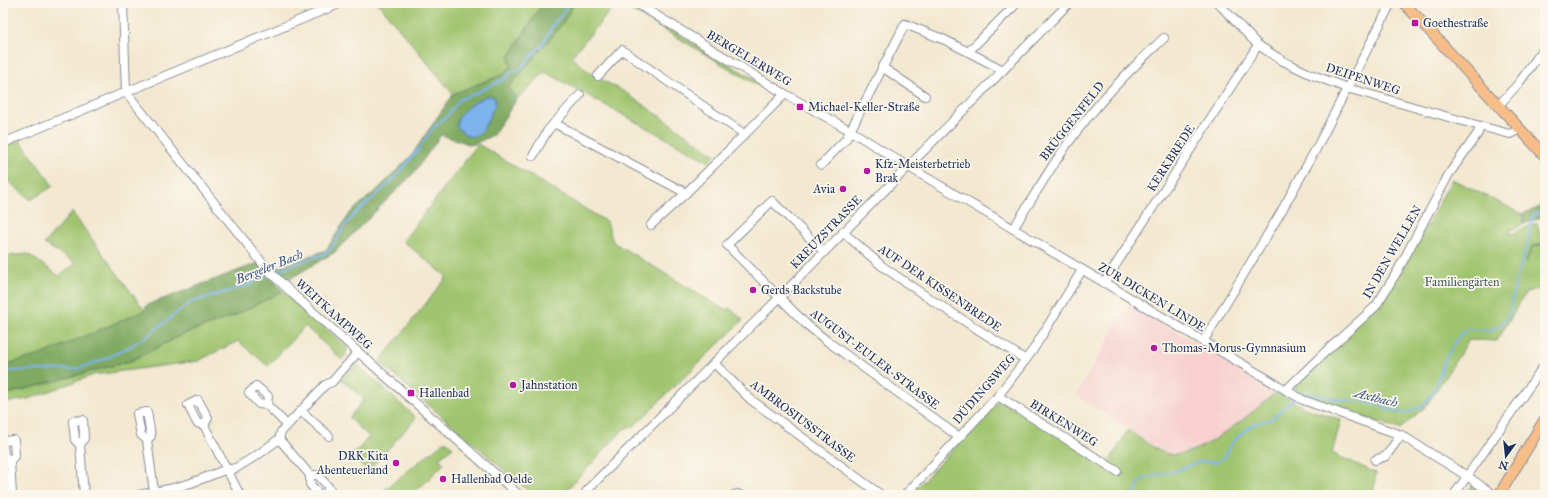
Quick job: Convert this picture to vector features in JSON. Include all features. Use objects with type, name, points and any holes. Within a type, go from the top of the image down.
[{"type":"main road","points":[[1404,3],[1545,156]]},
{"type":"main road","points":[[1499,495],[1545,419]]},
{"type":"street","points":[[122,3],[126,92]]},
{"type":"street","points":[[3,143],[341,3]]},
{"type":"street","name":"BERGELERWEG","points":[[636,3],[907,166]]},
{"type":"street","points":[[969,51],[1017,3]]},
{"type":"street","name":"KREUZSTRASSE","points":[[584,495],[591,486],[779,298],[907,166],[1069,3]]},
{"type":"street","name":"DEIPENWEG","points":[[1218,3],[1258,45],[1283,61],[1310,74],[1347,88],[1510,134],[1520,129]]},
{"type":"street","points":[[1203,342],[1316,149],[1391,3]]},
{"type":"street","points":[[821,165],[846,139],[851,131],[905,24],[969,51],[1003,70]]},
{"type":"street","name":"BRÜGGENFELD","points":[[1013,229],[1050,170],[1089,116],[1114,87],[1164,38]]},
{"type":"street","name":"KERKBREDE","points":[[1104,283],[1258,45]]},
{"type":"street","points":[[1499,105],[1518,84],[1545,47]]},
{"type":"street","points":[[598,76],[622,50],[744,134]]},
{"type":"street","points":[[882,67],[925,96]]},
{"type":"street","name":"WEITKAMPWEG","points":[[126,92],[267,269],[518,495]]},
{"type":"street","points":[[651,225],[686,193],[785,94]]},
{"type":"street","points":[[533,156],[548,130],[580,95]]},
{"type":"street","points":[[554,123],[686,193]]},
{"type":"street","name":"IN DEN WELLEN","points":[[1286,390],[1376,306],[1397,272],[1450,174],[1478,133],[1480,126]]},
{"type":"street","name":"ZUR DICKEN LINDE","points":[[907,166],[1294,395],[1303,400],[1401,435],[1467,476],[1494,495]]},
{"type":"street","name":"AUGUST-EULER-STRASSE","points":[[824,252],[772,201],[727,245],[806,324],[959,437]]},
{"type":"street","name":"AUF DER KISSENBREDE","points":[[843,232],[882,266],[1026,360]]},
{"type":"street","name":"DÜDINGSWEG","points":[[905,495],[998,396],[1026,360],[1082,270]]},
{"type":"street","points":[[139,495],[154,492],[170,492],[236,468],[254,458],[279,439],[281,432],[287,425],[325,385],[332,382],[358,352]]},
{"type":"street","name":"AMBROSIUSSTRASSE","points":[[714,363],[750,399],[881,495]]},
{"type":"street","points":[[1454,495],[1545,364]]},
{"type":"street","name":"BIRKENWEG","points":[[998,396],[1117,470]]},
{"type":"street","points":[[267,405],[287,425]]},
{"type":"street","points":[[301,412],[329,436]]},
{"type":"street","points":[[204,425],[240,495]]},
{"type":"street","points":[[1375,460],[1386,456],[1401,435]]},
{"type":"street","points":[[279,439],[310,475],[310,484],[319,495]]},
{"type":"street","points":[[3,441],[14,440],[15,456],[10,461]]},
{"type":"street","points":[[147,440],[154,492]]},
{"type":"street","points":[[80,445],[84,495]]},
{"type":"street","points":[[3,446],[4,455],[10,461],[12,495]]},
{"type":"street","points":[[310,475],[318,475],[330,489],[323,495]]},
{"type":"street","points":[[734,495],[740,495]]},
{"type":"shaded area","name":"Thomas-Morus-Gymnasium","points":[[1130,303],[1277,392],[1214,441],[1186,454],[1167,454],[1076,395]]},
{"type":"green space","points":[[378,3],[543,3],[509,57],[512,67],[499,76],[453,94]]},
{"type":"green space","points":[[543,3],[575,3],[559,28],[508,88],[517,99],[493,135],[472,145],[441,135],[413,174],[335,252],[286,281],[274,269],[326,250],[351,212],[378,189],[412,155],[453,94],[499,76],[511,67],[509,57]],"holes":[[[486,96],[489,116],[486,125],[466,135],[457,127],[470,107]]]},
{"type":"green space","points":[[575,3],[617,3],[571,57],[593,75],[623,91],[716,155],[709,162],[545,72],[517,99],[508,88],[559,28]]},
{"type":"green space","points":[[619,3],[627,3],[757,81],[762,88]]},
{"type":"green space","points":[[20,140],[53,186],[31,200],[3,177],[3,147]]},
{"type":"green space","points":[[478,144],[607,222],[613,242],[725,310],[729,308],[743,320],[633,427],[624,429],[562,495],[552,495],[545,491],[533,495],[379,362],[447,277],[403,241]]},
{"type":"green space","name":"Familiengärten","points":[[1452,179],[1522,214],[1524,224],[1509,231],[1511,234],[1537,223],[1542,244],[1532,246],[1526,262],[1532,247],[1542,245],[1545,256],[1545,287],[1526,292],[1497,341],[1469,340],[1426,406],[1400,429],[1311,400],[1295,390],[1296,385],[1326,355],[1401,273]]},
{"type":"green space","points":[[1545,205],[1545,216],[1524,224],[1522,214]]},
{"type":"green space","points":[[72,212],[145,311],[38,356],[3,365],[3,255],[28,254],[59,276],[76,263],[44,244]]},
{"type":"green space","points":[[258,263],[283,291],[234,316],[186,333],[130,361],[3,395],[3,365],[38,356],[144,311],[147,305]]},
{"type":"green space","points":[[283,291],[347,347],[346,354],[342,360],[305,326],[268,366],[238,341],[198,361],[93,375],[28,399],[3,403],[3,395],[130,361],[186,333],[234,316]]},
{"type":"green space","points":[[357,364],[416,418],[368,471],[351,457],[369,437],[349,418],[364,399],[341,379]]},
{"type":"green space","points":[[1277,392],[1305,408],[1341,420],[1332,453],[1376,473],[1373,495],[910,495],[999,400],[1109,462],[1128,430],[1164,453],[1179,454],[1194,450],[1225,433]]},
{"type":"green space","points":[[445,441],[453,447],[439,458],[444,464],[412,495],[378,495]]},
{"type":"green space","points":[[1472,485],[1480,490],[1484,495],[1465,495]]},
{"type":"water","points":[[486,96],[495,98],[495,105],[482,132],[472,137],[466,135],[457,127],[459,117],[467,108]]},
{"type":"waterway","name":"Bergeler Bach","points":[[273,272],[329,252],[345,225],[358,211],[391,182],[417,151],[434,127],[447,116],[460,99],[472,95],[506,78],[511,72],[520,69],[543,44],[552,26],[569,3]]},
{"type":"waterway","name":"Axtbach","points":[[1299,395],[1307,393],[1341,400],[1367,402],[1400,413],[1407,413],[1424,405],[1435,389],[1444,362],[1458,337],[1468,329],[1493,331],[1501,325],[1509,314],[1533,216],[1545,210]]},
{"type":"waterway","name":"Bergeler Bach","points":[[3,371],[77,369],[105,359],[149,335],[189,303],[249,285],[269,274]]},
{"type":"waterway","name":"Axtbach","points":[[1135,495],[1139,483],[1145,478],[1176,471],[1199,462],[1217,462],[1225,457],[1232,443],[1242,433],[1254,424],[1272,419],[1295,397]]},
{"type":"place","name":"Goethestraße","points":[[1415,23]]},
{"type":"place","name":"Michael-Keller-Straße","points":[[800,107]]},
{"type":"place","name":"Kfz-Meisterbetrieb Brak","points":[[867,171]]},
{"type":"place","name":"Avia","points":[[843,189]]},
{"type":"place","name":"Gerds Backstube","points":[[753,290]]},
{"type":"place","name":"Thomas-Morus-Gymnasium","points":[[1154,348]]},
{"type":"place","name":"Jahnstation","points":[[513,385]]},
{"type":"place","name":"Hallenbad","points":[[411,393]]},
{"type":"place","name":"DRK Kita Abenteuerland","points":[[396,463]]},
{"type":"place","name":"Hallenbad Oelde","points":[[443,479]]}]
